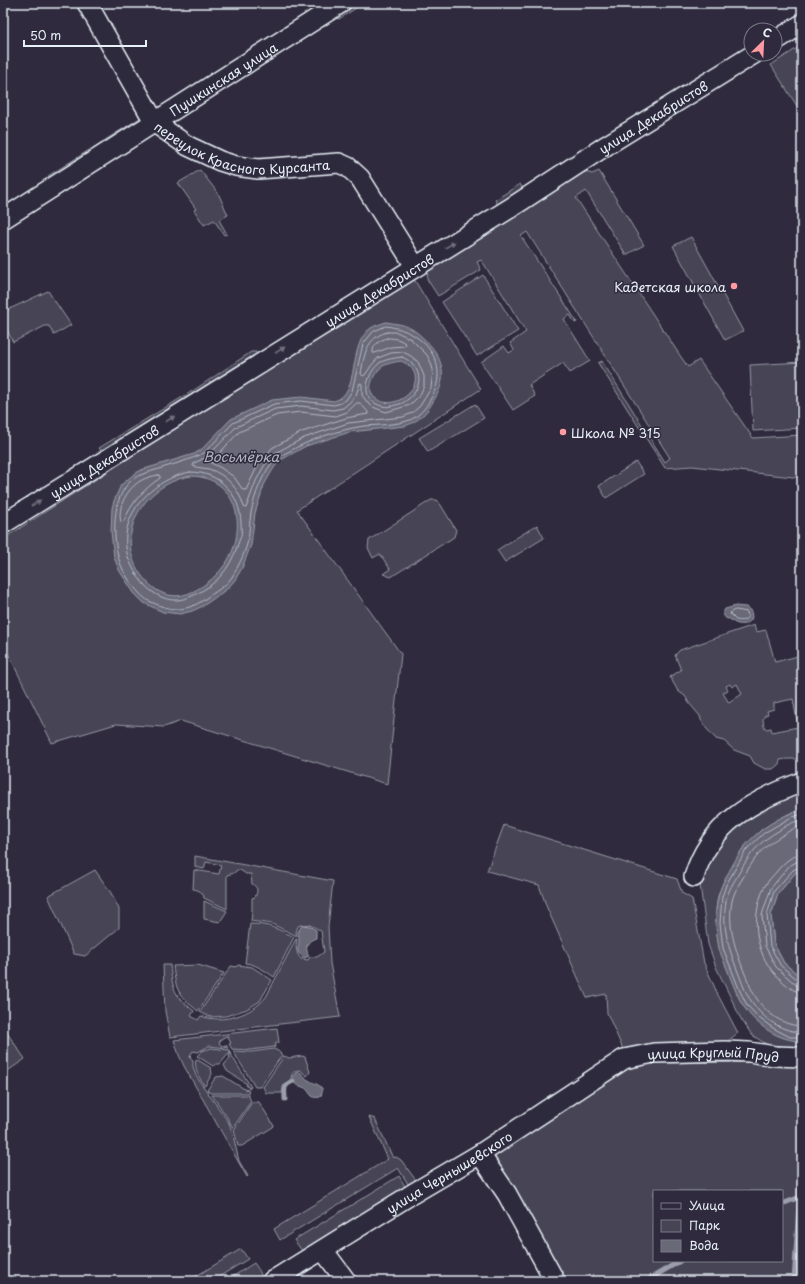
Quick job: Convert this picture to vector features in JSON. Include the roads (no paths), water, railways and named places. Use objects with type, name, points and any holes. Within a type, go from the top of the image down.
[{"type":"street","name":"переулок Красного Курсанта","points":[[87,3],[155,123],[188,146],[214,159],[236,166],[258,169],[339,163],[348,167],[360,178],[416,266]]},
{"type":"street","name":"Пушкинская улица","points":[[3,219],[341,3]]},
{"type":"street","points":[[783,36],[802,24]]},
{"type":"street","name":"улица Декабристов","points":[[3,524],[507,210],[607,145],[743,61]]},
{"type":"street","points":[[694,877],[698,864],[719,830],[734,817],[756,802],[802,782]]},
{"type":"street","name":"улица Круглый Пруд","points":[[624,1059],[654,1053],[725,1051],[749,1052],[775,1056],[802,1056]]},
{"type":"street","name":"улица Чернышевского","points":[[272,1281],[412,1194],[480,1154],[624,1059]]},
{"type":"street","points":[[480,1154],[507,1194],[555,1281]]},
{"type":"street","points":[[324,1250],[346,1281]]},
{"type":"water","name":"Восьмёрка","points":[[386,322],[408,327],[420,335],[435,351],[439,359],[442,367],[442,375],[439,391],[425,413],[414,422],[405,426],[350,432],[306,446],[279,461],[264,485],[255,513],[251,545],[242,568],[235,580],[227,589],[203,606],[180,614],[163,612],[144,603],[134,593],[119,570],[114,557],[111,532],[112,508],[121,485],[141,470],[194,454],[201,450],[231,419],[272,400],[301,397],[334,401],[342,397],[348,389],[359,345],[364,335],[371,328]],"holes":[[[401,361],[411,368],[415,376],[414,384],[410,392],[403,398],[394,402],[384,402],[375,398],[372,395],[371,386],[377,372],[385,365]],[[191,476],[206,478],[219,485],[228,494],[234,505],[237,518],[237,532],[234,546],[228,560],[221,570],[203,586],[187,594],[173,596],[164,594],[155,589],[140,574],[132,557],[130,539],[134,522],[143,506],[155,492],[172,482]]]},
{"type":"water","points":[[736,606],[746,607],[751,611],[752,617],[748,623],[735,623],[724,617],[723,613],[725,609]]},
{"type":"water","points":[[802,810],[802,869],[795,873],[778,894],[771,915],[774,944],[784,963],[802,978],[802,1041],[785,1038],[769,1031],[755,1020],[744,1007],[736,992],[719,949],[716,930],[716,917],[717,904],[722,886],[744,847],[770,824],[794,812]]},
{"type":"water","points":[[302,925],[309,926],[316,930],[316,938],[310,941],[307,945],[309,956],[304,958],[298,951],[298,932]]},
{"type":"water","points":[[297,1071],[308,1080],[322,1088],[320,1097],[316,1098],[312,1096],[306,1088],[294,1083],[292,1077]]},
{"type":"waterway","points":[[285,1099],[286,1086],[293,1081]]},
{"type":"waterway","points":[[794,1281],[802,1161]]},
{"type":"waterway","points":[[783,1204],[800,1197]]},
{"type":"waterway","points":[[646,1281],[678,1262]]},
{"type":"place","name":"Кадетская школа","points":[[734,286]]},
{"type":"place","name":"Школа № 315","points":[[563,432]]}]
